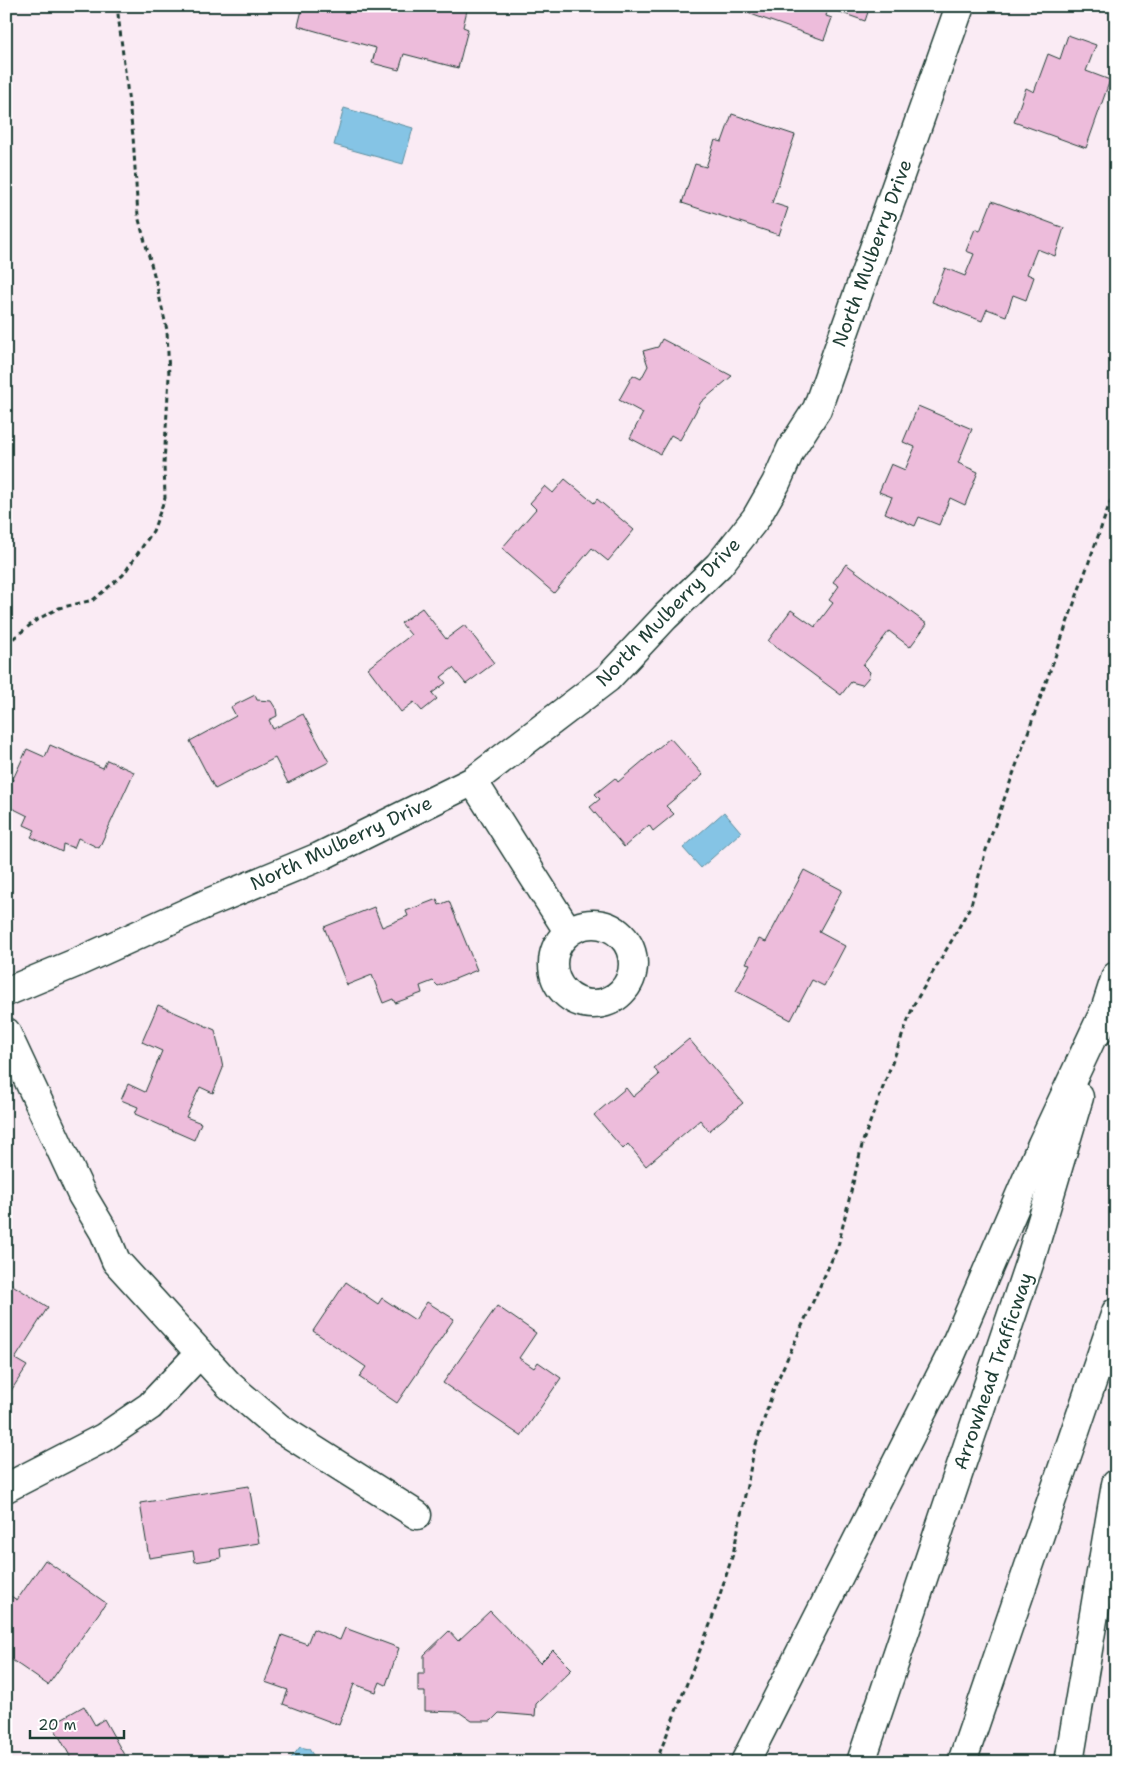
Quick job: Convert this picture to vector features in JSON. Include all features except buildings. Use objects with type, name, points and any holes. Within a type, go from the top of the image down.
[{"type":"main road","name":"North Mulberry Drive","points":[[6,992],[78,962],[208,903],[319,857],[473,781],[608,678],[665,617],[719,565],[756,518],[776,483],[791,450],[817,409],[960,6]]},
{"type":"main road","points":[[473,781],[568,931]]},
{"type":"main road","name":"Arrowhead Trafficway","points":[[861,1762],[1030,1261],[1116,976]]},
{"type":"main road","points":[[745,1762],[950,1357],[1042,1144],[1103,1014]]},
{"type":"main road","points":[[6,1032],[82,1195],[104,1232],[116,1262],[229,1385],[278,1427],[417,1515]]},
{"type":"main road","points":[[962,1762],[1116,1312]]},
{"type":"main road","points":[[6,1488],[103,1438],[150,1406],[200,1353]]},
{"type":"main road","points":[[1069,1762],[1116,1484]]},
{"type":"path","points":[[6,644],[38,619],[59,608],[93,600],[123,575],[153,531],[165,498],[164,464],[169,376],[167,330],[138,216],[134,136],[117,6]]},
{"type":"path","points":[[656,1762],[708,1631],[733,1554],[754,1451],[774,1388],[838,1246],[863,1141],[914,1004],[971,905],[986,850],[1116,486]]},
{"type":"water","points":[[344,108],[413,128],[403,164],[334,145]]},
{"type":"water","points":[[724,812],[741,832],[701,868],[683,848]]},
{"type":"water","points":[[300,1747],[309,1749],[317,1761],[328,1759],[331,1762],[288,1762]]}]
